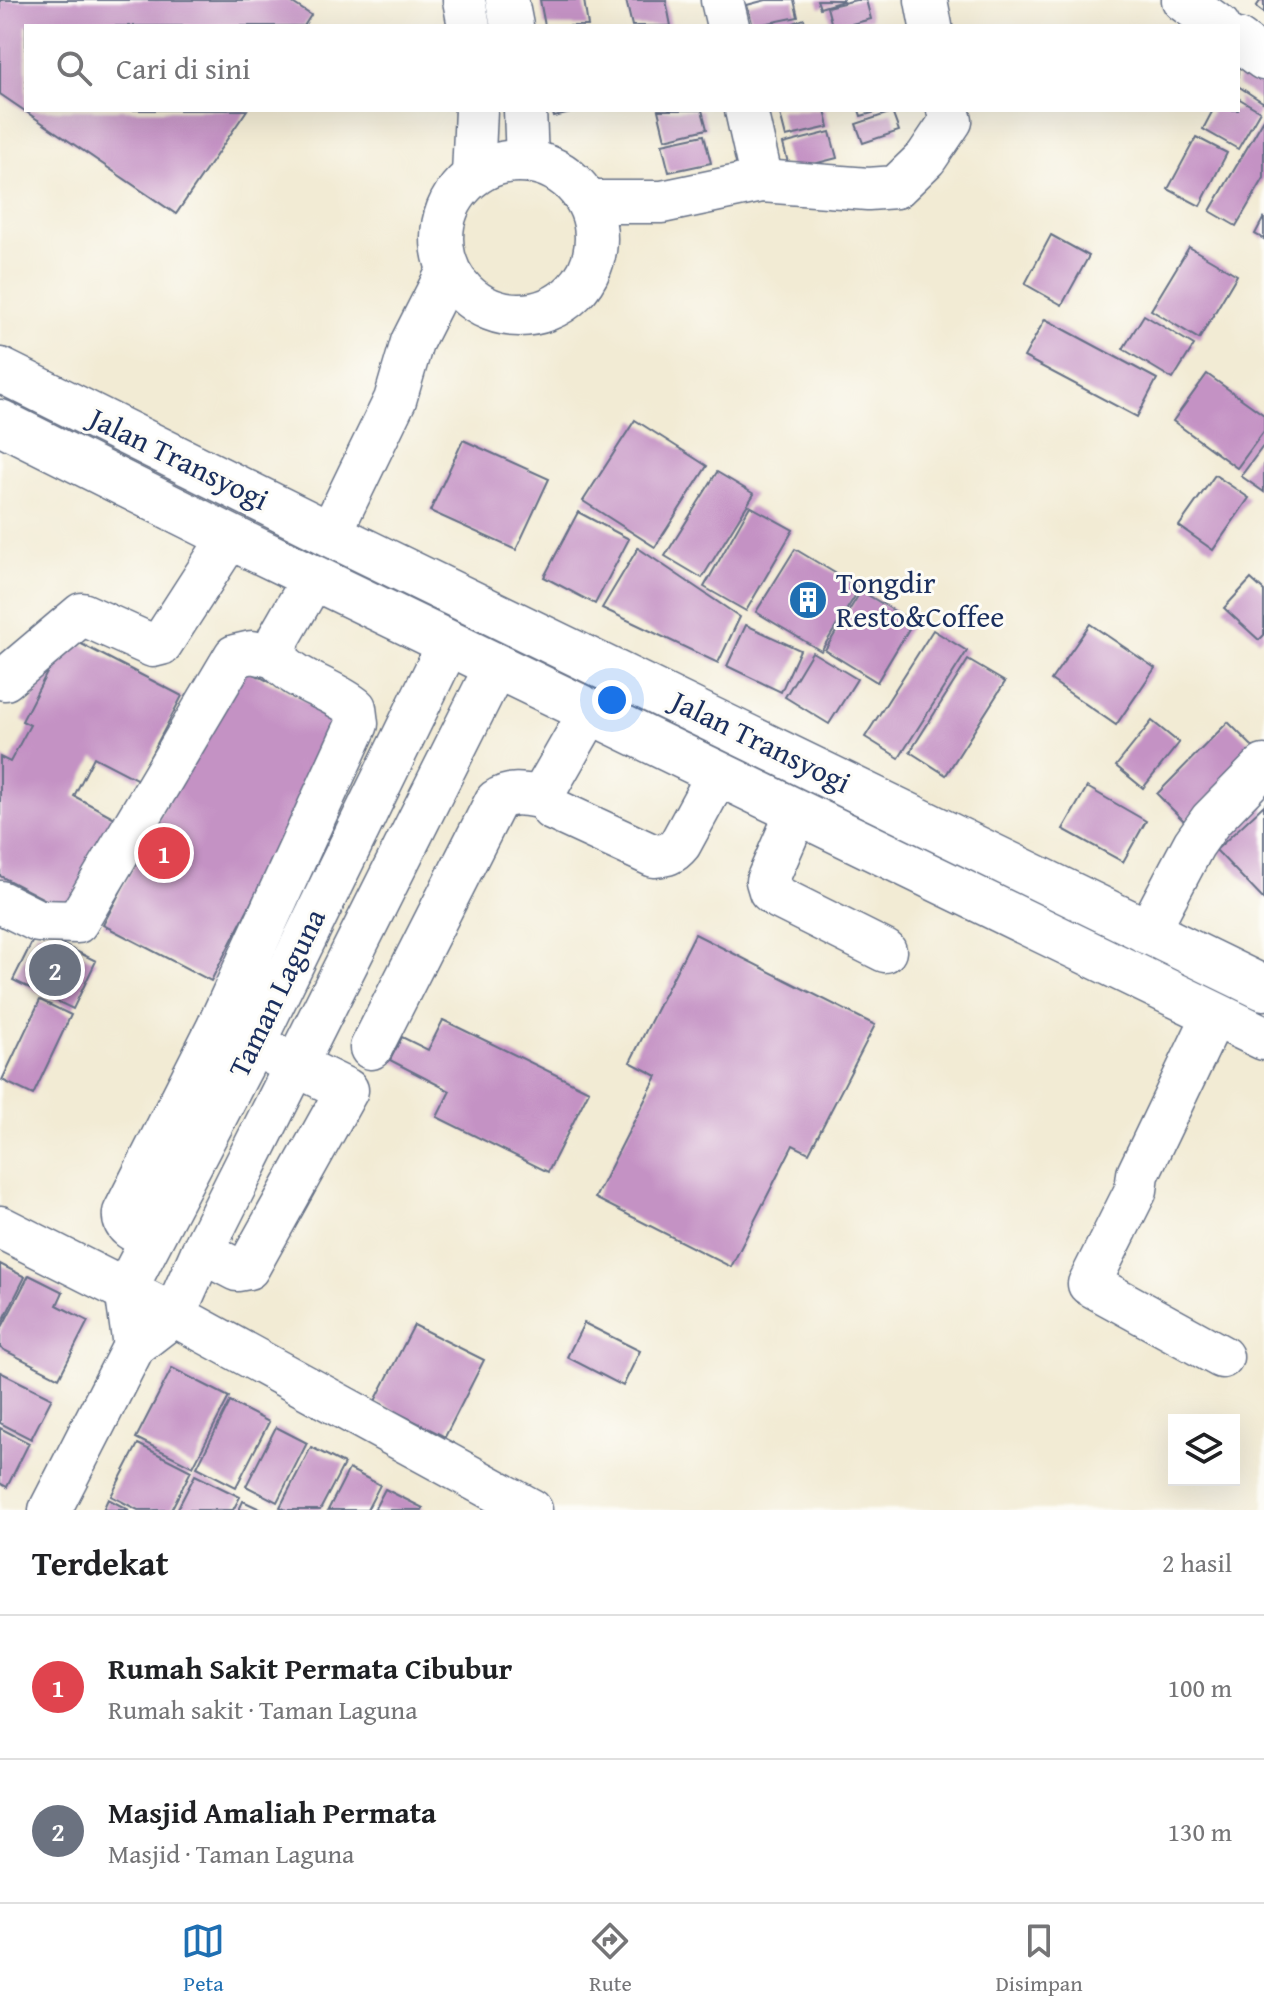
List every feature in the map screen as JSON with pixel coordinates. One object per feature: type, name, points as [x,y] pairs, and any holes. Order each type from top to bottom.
[{"type":"highway","name":"Jalan Transyogi","points":[[0,370],[1264,988]]},
{"type":"highway","name":"Jalan Transyogi","points":[[0,422],[230,537],[1264,1038]]},
{"type":"highway","points":[[671,751],[693,708]]},
{"type":"street","points":[[464,0],[469,24]]},
{"type":"street","points":[[507,0],[512,24]]},
{"type":"street","points":[[722,0],[728,24]]},
{"type":"street","points":[[926,0],[931,24]]},
{"type":"street","points":[[1183,0],[1216,24]]},
{"type":"street","points":[[1240,41],[1264,59]]},
{"type":"street","points":[[473,175],[476,112]]},
{"type":"street","points":[[525,112],[527,161]]},
{"type":"street","points":[[746,112],[762,181]]},
{"type":"street","points":[[588,202],[662,202],[762,181],[868,189],[896,187],[915,171],[939,141],[951,121],[949,112]]},
{"type":"street","points":[[527,161],[551,168],[572,182],[588,202],[596,227],[595,252],[587,277],[570,297],[548,311],[523,316],[497,313],[461,286],[442,256],[441,226],[452,197],[473,175],[498,163],[527,161]]},
{"type":"street","points":[[330,534],[395,400],[461,286]]},
{"type":"street","points":[[5,679],[82,614],[159,646],[230,537]]},
{"type":"street","points":[[276,657],[279,638],[314,577]]},
{"type":"street","name":"Taman Laguna","points":[[126,1289],[151,1239],[235,1037],[449,643]]},
{"type":"street","points":[[0,902],[38,921],[77,922],[235,656],[252,652],[276,657],[292,672],[355,708],[357,724],[235,1037],[347,1090],[248,1268],[237,1270],[202,1252]]},
{"type":"street","name":"Taman Laguna","points":[[50,1510],[134,1346],[174,1315],[202,1252],[496,666]]},
{"type":"street","points":[[590,712],[546,789],[545,798],[552,809],[654,856],[665,855],[673,853],[680,844],[718,774]]},
{"type":"street","points":[[1147,933],[1200,834],[1264,766]]},
{"type":"street","points":[[371,1048],[496,801],[516,793],[545,798]]},
{"type":"street","points":[[797,812],[767,881],[770,891],[885,951]]},
{"type":"street","points":[[1214,1015],[1138,1174],[1136,1190],[1089,1284],[1222,1357]]},
{"type":"street","points":[[0,1227],[126,1289],[531,1510]]},
{"type":"street","points":[[126,1289],[134,1346]]},
{"type":"building","points":[[0,0],[288,0],[311,15],[305,24],[24,24],[24,110],[0,94]]},
{"type":"building","points":[[540,0],[584,0],[588,24],[545,24]]},
{"type":"building","points":[[626,0],[666,0],[671,24],[632,24]]},
{"type":"building","points":[[766,0],[794,0],[798,17],[752,24],[747,5]]},
{"type":"building","points":[[817,0],[843,0],[843,1],[820,8]]},
{"type":"building","points":[[866,0],[871,19],[852,24],[831,24],[827,7]]},
{"type":"building","points":[[1264,0],[1264,13],[1256,7]]},
{"type":"building","points":[[1246,57],[1264,69],[1264,103],[1240,87],[1240,65]]},
{"type":"building","points":[[1240,99],[1260,111],[1238,149],[1203,129],[1212,112],[1240,112]]},
{"type":"building","points":[[26,112],[246,112],[176,214]]},
{"type":"building","points":[[553,112],[575,112],[554,117]]},
{"type":"building","points":[[658,112],[703,112],[707,129],[665,139]]},
{"type":"building","points":[[780,112],[825,112],[829,127],[786,137]]},
{"type":"building","points":[[892,112],[899,131],[863,143],[856,124]]},
{"type":"building","points":[[1264,119],[1264,178],[1236,226],[1210,211]]},
{"type":"building","points":[[830,132],[837,158],[790,170],[783,144]]},
{"type":"building","points":[[704,135],[711,163],[669,172],[662,144]]},
{"type":"building","points":[[1196,137],[1227,153],[1200,206],[1168,189]]},
{"type":"building","points":[[1264,217],[1264,239],[1255,234]]},
{"type":"building","points":[[1051,235],[1089,256],[1062,305],[1025,284]]},
{"type":"building","points":[[1189,247],[1237,275],[1199,339],[1151,310]]},
{"type":"building","points":[[1144,315],[1194,345],[1173,379],[1123,349]]},
{"type":"building","points":[[1045,319],[1157,379],[1137,417],[1024,357]]},
{"type":"building","points":[[1207,374],[1264,415],[1264,431],[1237,468],[1173,421]]},
{"type":"building","points":[[635,420],[707,466],[655,547],[583,501]]},
{"type":"building","points":[[463,440],[549,479],[516,550],[430,511]]},
{"type":"building","points":[[1264,445],[1264,492],[1241,476]]},
{"type":"building","points":[[717,472],[754,494],[702,578],[665,556]]},
{"type":"building","points":[[1215,475],[1249,498],[1213,550],[1179,526]]},
{"type":"building","points":[[750,506],[793,530],[746,611],[704,587]]},
{"type":"building","points":[[578,512],[629,539],[595,604],[544,577]]},
{"type":"building","points":[[638,548],[740,617],[718,663],[602,608]]},
{"type":"building","name":"Tongdir Resto&Coffee","points":[[795,549],[860,588],[821,651],[756,612]]},
{"type":"building","points":[[1251,579],[1264,591],[1264,635],[1259,640],[1224,608]]},
{"type":"building","points":[[861,591],[913,622],[877,682],[825,650]]},
{"type":"building","points":[[1090,624],[1155,668],[1116,725],[1051,680]]},
{"type":"building","points":[[746,625],[800,650],[781,692],[727,666]]},
{"type":"building","points":[[933,630],[967,651],[899,758],[865,737]]},
{"type":"building","points":[[66,636],[182,696],[138,780],[94,757],[74,796],[115,818],[67,911],[0,876],[0,757],[10,762],[30,725],[22,721]]},
{"type":"building","points":[[812,652],[857,679],[829,724],[785,697]]},
{"type":"building","points":[[968,660],[1005,682],[946,775],[910,752]]},
{"type":"building","points":[[237,665],[344,721],[211,981],[103,925]]},
{"type":"building","points":[[1152,721],[1179,743],[1143,788],[1116,766]]},
{"type":"building","points":[[1228,722],[1256,750],[1185,822],[1157,794]]},
{"type":"building","points":[[1087,787],[1146,821],[1123,862],[1063,829]]},
{"type":"building","points":[[1264,805],[1264,900],[1216,850]]},
{"type":"building","points":[[37,932],[96,961],[73,1009],[13,980]]},
{"type":"building","points":[[695,934],[875,1025],[809,1153],[793,1145],[731,1267],[595,1198],[657,1076],[630,1062]]},
{"type":"building","points":[[40,1000],[71,1015],[33,1095],[2,1080]]},
{"type":"building","points":[[443,1020],[589,1091],[548,1172],[437,1117],[450,1091],[390,1060],[402,1037],[428,1050]]},
{"type":"building","points":[[0,1264],[25,1277],[0,1327]]},
{"type":"building","points":[[29,1275],[63,1292],[57,1305],[88,1321],[59,1378],[0,1348],[0,1331]]},
{"type":"building","points":[[584,1323],[640,1351],[623,1386],[567,1357]]},
{"type":"building","points":[[414,1325],[484,1360],[445,1437],[375,1401]]},
{"type":"building","points":[[172,1368],[229,1397],[193,1467],[136,1438]]},
{"type":"building","points":[[0,1372],[52,1398],[31,1439],[0,1423]]},
{"type":"building","points":[[230,1402],[269,1422],[236,1487],[197,1467]]},
{"type":"building","points":[[276,1427],[307,1443],[277,1502],[246,1486]]},
{"type":"building","points":[[0,1428],[29,1443],[7,1487],[0,1483]]},
{"type":"building","points":[[138,1444],[191,1471],[171,1510],[138,1510],[111,1496]]},
{"type":"building","points":[[311,1447],[344,1464],[320,1510],[286,1510],[280,1507]]},
{"type":"building","points":[[349,1469],[380,1485],[367,1510],[328,1510]]},
{"type":"building","points":[[195,1475],[240,1497],[233,1510],[177,1510]]},
{"type":"building","points":[[385,1489],[423,1508],[422,1510],[374,1510]]},
{"type":"building","points":[[108,1499],[129,1510],[103,1510]]},
{"type":"building","points":[[243,1501],[262,1510],[239,1510]]},
{"type":"place","name":"Tongdir Resto&Coffee","points":[[808,600]]},
{"type":"place","name":"Rumah Sakit Permata Cibubur","points":[[164,853]]},
{"type":"place","name":"Masjid Amaliah Permata","points":[[55,970]]}]
